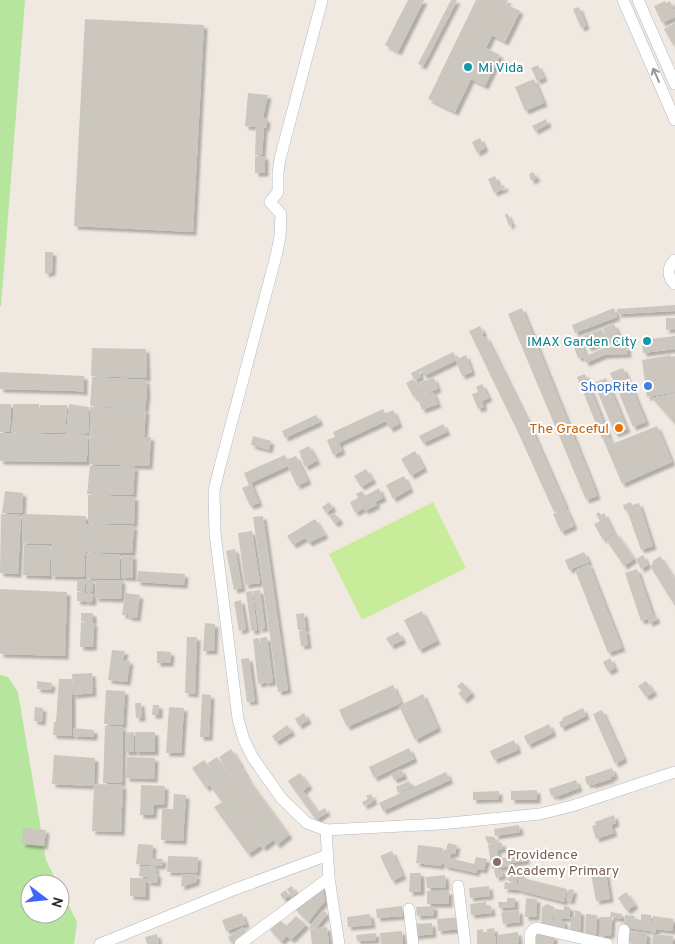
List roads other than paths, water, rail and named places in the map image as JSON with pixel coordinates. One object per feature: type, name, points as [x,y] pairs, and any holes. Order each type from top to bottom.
[{"type":"street","points":[[322,0],[280,159],[278,192],[270,202],[281,214],[280,237],[214,491],[215,533],[238,720],[244,740],[253,758],[282,799],[307,823],[326,830],[440,824],[540,814],[572,806],[675,772]]},
{"type":"street","points":[[623,0],[675,120]]},
{"type":"street","points":[[638,0],[675,84]]},
{"type":"street","points":[[675,260],[672,262],[669,273],[670,279],[675,284]]},
{"type":"street","points":[[326,830],[329,878],[339,944]]},
{"type":"street","points":[[100,944],[233,890],[328,855]]},
{"type":"street","points":[[240,944],[329,878]]},
{"type":"street","points":[[458,886],[465,944]]},
{"type":"street","points":[[410,910],[413,944]]},
{"type":"street","points":[[530,944],[530,934],[537,928],[607,944]]},
{"type":"street","points":[[623,944],[624,930]]},
{"type":"place","name":"Mi Vida","points":[[468,67]]},
{"type":"place","name":"IMAX Garden City","points":[[647,341]]},
{"type":"place","name":"ShopRite","points":[[648,386]]},
{"type":"place","name":"The Graceful","points":[[619,428]]},
{"type":"place","name":"Providence Academy Primary","points":[[497,862]]}]
